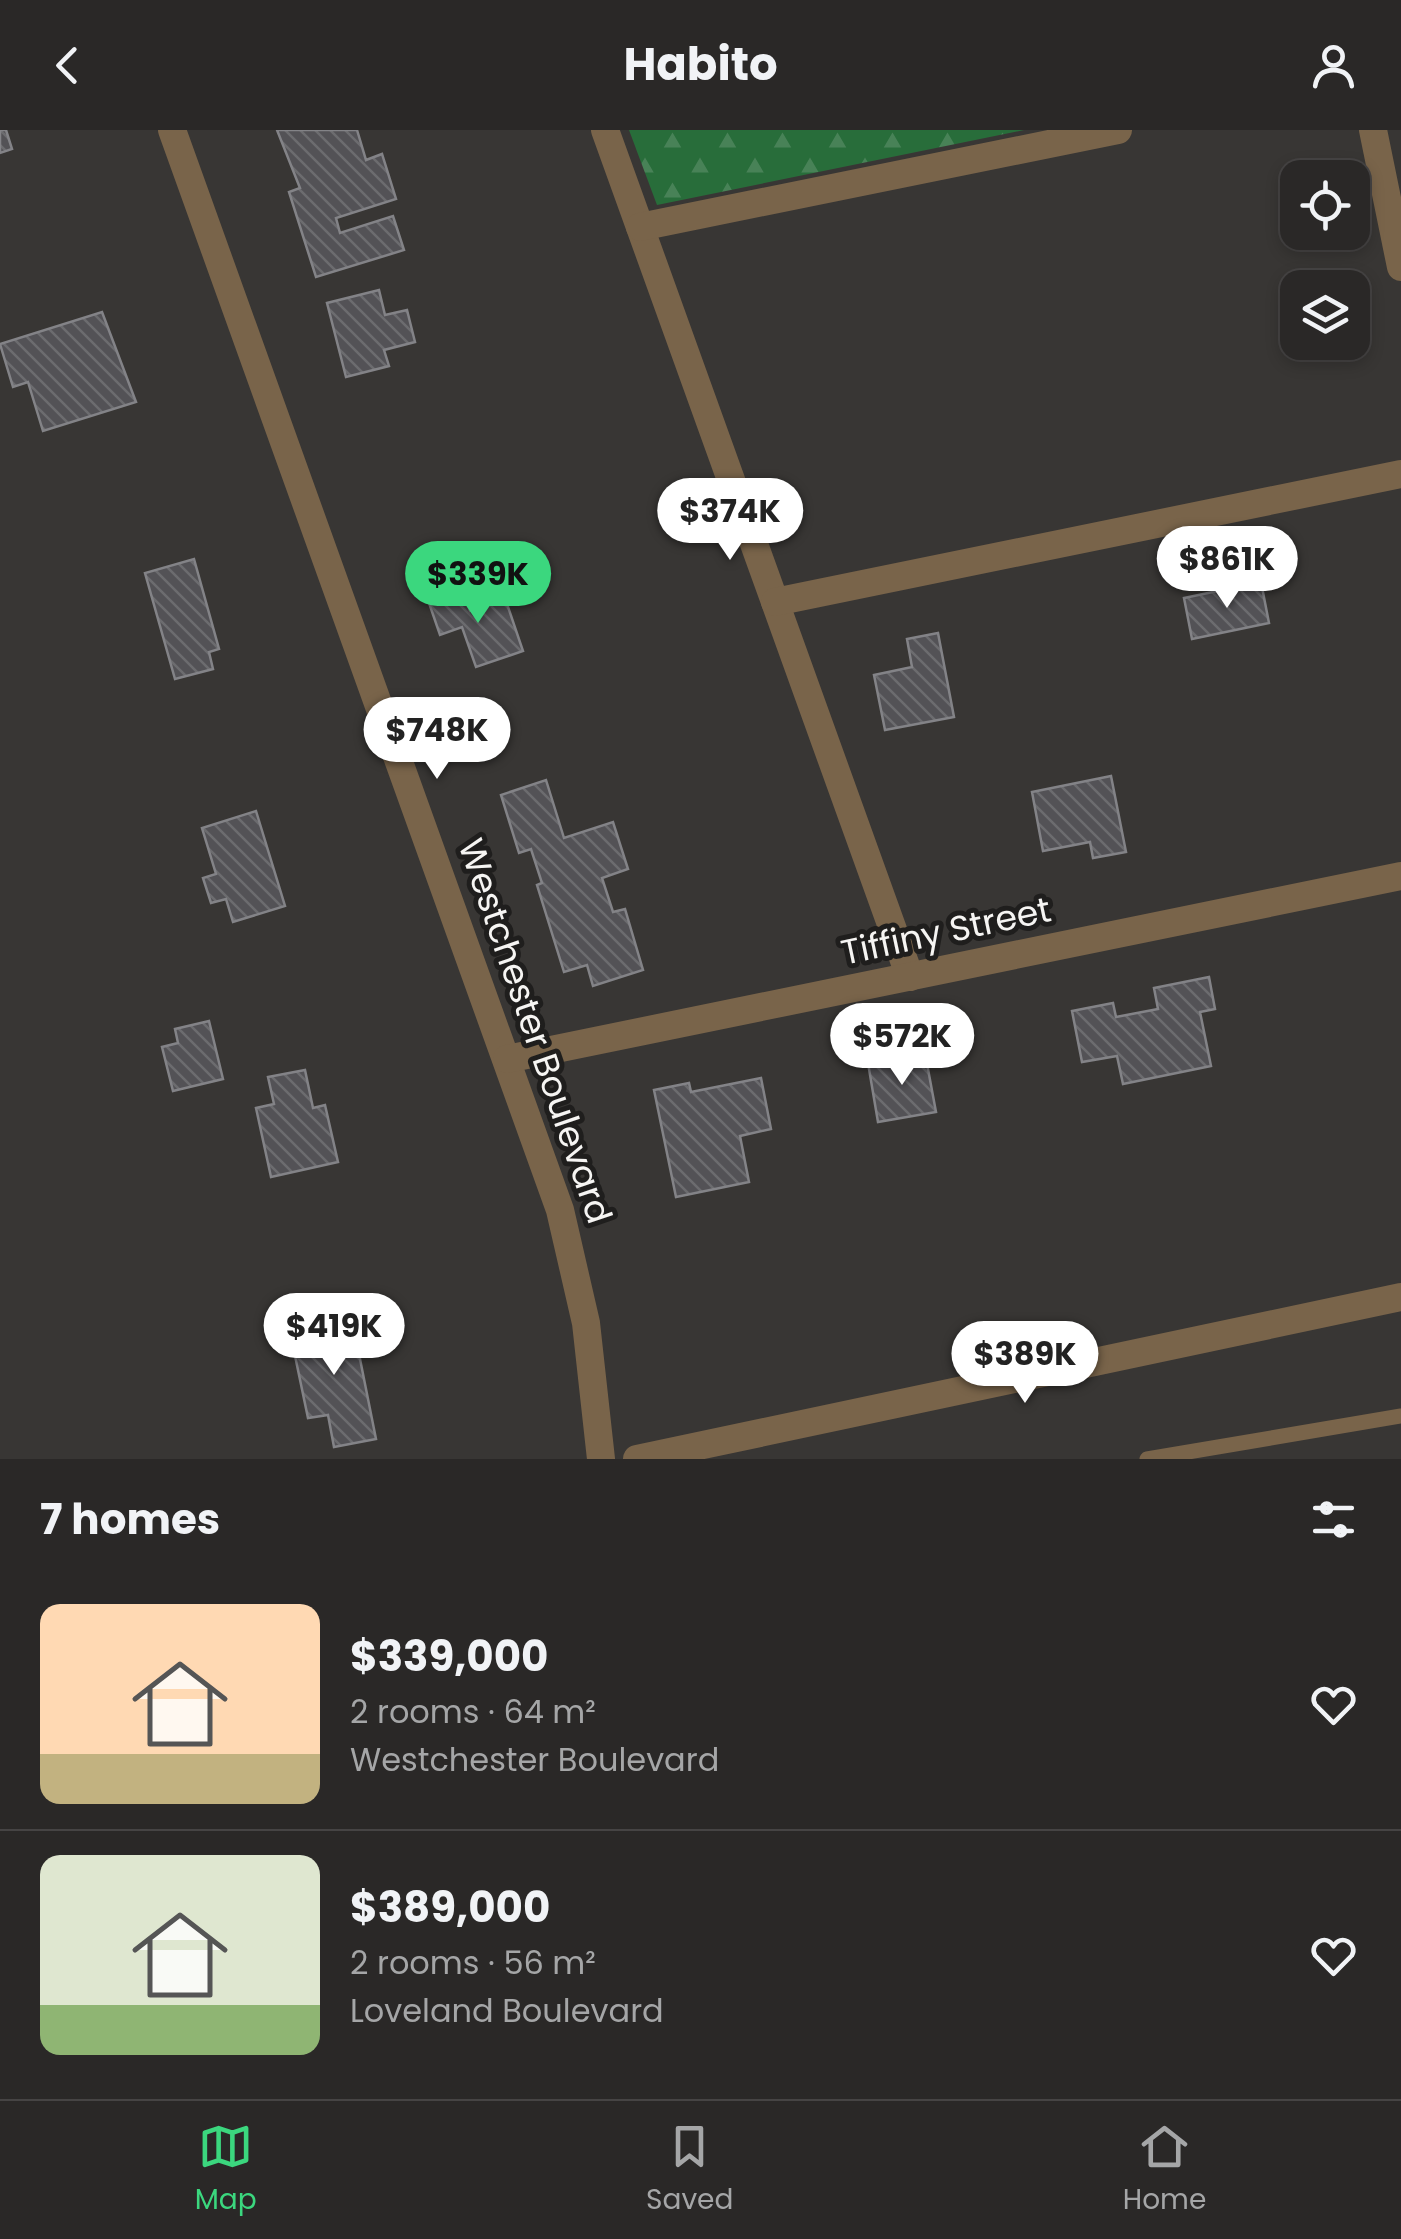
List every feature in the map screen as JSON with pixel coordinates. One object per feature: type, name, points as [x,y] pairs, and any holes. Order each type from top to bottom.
[{"type":"street","name":"Westchester Boulevard","points":[[172,130],[572,1247],[586,1323],[602,1459]]},
{"type":"street","points":[[605,130],[910,976]]},
{"type":"street","points":[[640,227],[1118,130]]},
{"type":"street","points":[[1373,130],[1401,267]]},
{"type":"street","points":[[774,602],[1401,474]]},
{"type":"street","name":"Tiffiny Street","points":[[507,1059],[1401,876]]},
{"type":"street","points":[[637,1459],[1401,1297]]},
{"type":"lane","points":[[1147,1459],[1401,1416]]},
{"type":"green space","points":[[629,130],[1024,130],[657,205]]},
{"type":"building","points":[[0,130],[6,130],[12,149],[0,153]]},
{"type":"building","points":[[277,130],[357,130],[366,160],[382,154],[396,199],[336,218],[340,233],[393,216],[404,250],[316,277],[289,192],[300,188]]},
{"type":"building","points":[[379,290],[385,315],[407,310],[415,342],[384,350],[389,366],[346,377],[327,303]]},
{"type":"building","points":[[102,312],[136,402],[43,431],[28,382],[13,387],[0,344]]},
{"type":"building","points":[[194,559],[219,649],[209,652],[213,669],[175,679],[145,573]]},
{"type":"building","points":[[1261,582],[1269,623],[1192,639],[1184,598]]},
{"type":"building","points":[[462,588],[470,611],[505,598],[523,651],[476,667],[462,627],[440,635],[428,600]]},
{"type":"building","points":[[938,633],[954,717],[885,730],[874,675],[912,667],[907,639]]},
{"type":"building","points":[[1111,776],[1126,852],[1093,858],[1090,842],[1043,851],[1032,792]]},
{"type":"building","points":[[546,780],[564,838],[613,822],[628,869],[602,878],[613,912],[625,909],[643,970],[593,986],[587,965],[564,972],[537,885],[542,883],[531,849],[519,853],[501,795]]},
{"type":"building","points":[[256,811],[285,906],[233,922],[226,899],[211,903],[203,878],[216,874],[202,828]]},
{"type":"building","points":[[1209,977],[1215,1009],[1200,1012],[1211,1066],[1123,1084],[1117,1056],[1082,1062],[1072,1011],[1113,1003],[1116,1017],[1158,1009],[1154,988]]},
{"type":"building","points":[[209,1021],[223,1079],[173,1091],[162,1047],[178,1043],[175,1029]]},
{"type":"building","points":[[925,1053],[936,1112],[878,1122],[868,1063]]},
{"type":"building","points":[[305,1070],[313,1108],[325,1105],[338,1162],[271,1177],[256,1108],[274,1104],[268,1077]]},
{"type":"building","points":[[761,1078],[771,1129],[740,1136],[749,1182],[676,1197],[654,1090],[689,1083],[691,1092]]},
{"type":"building","points":[[351,1314],[376,1439],[334,1447],[328,1415],[308,1418],[289,1327]]}]
